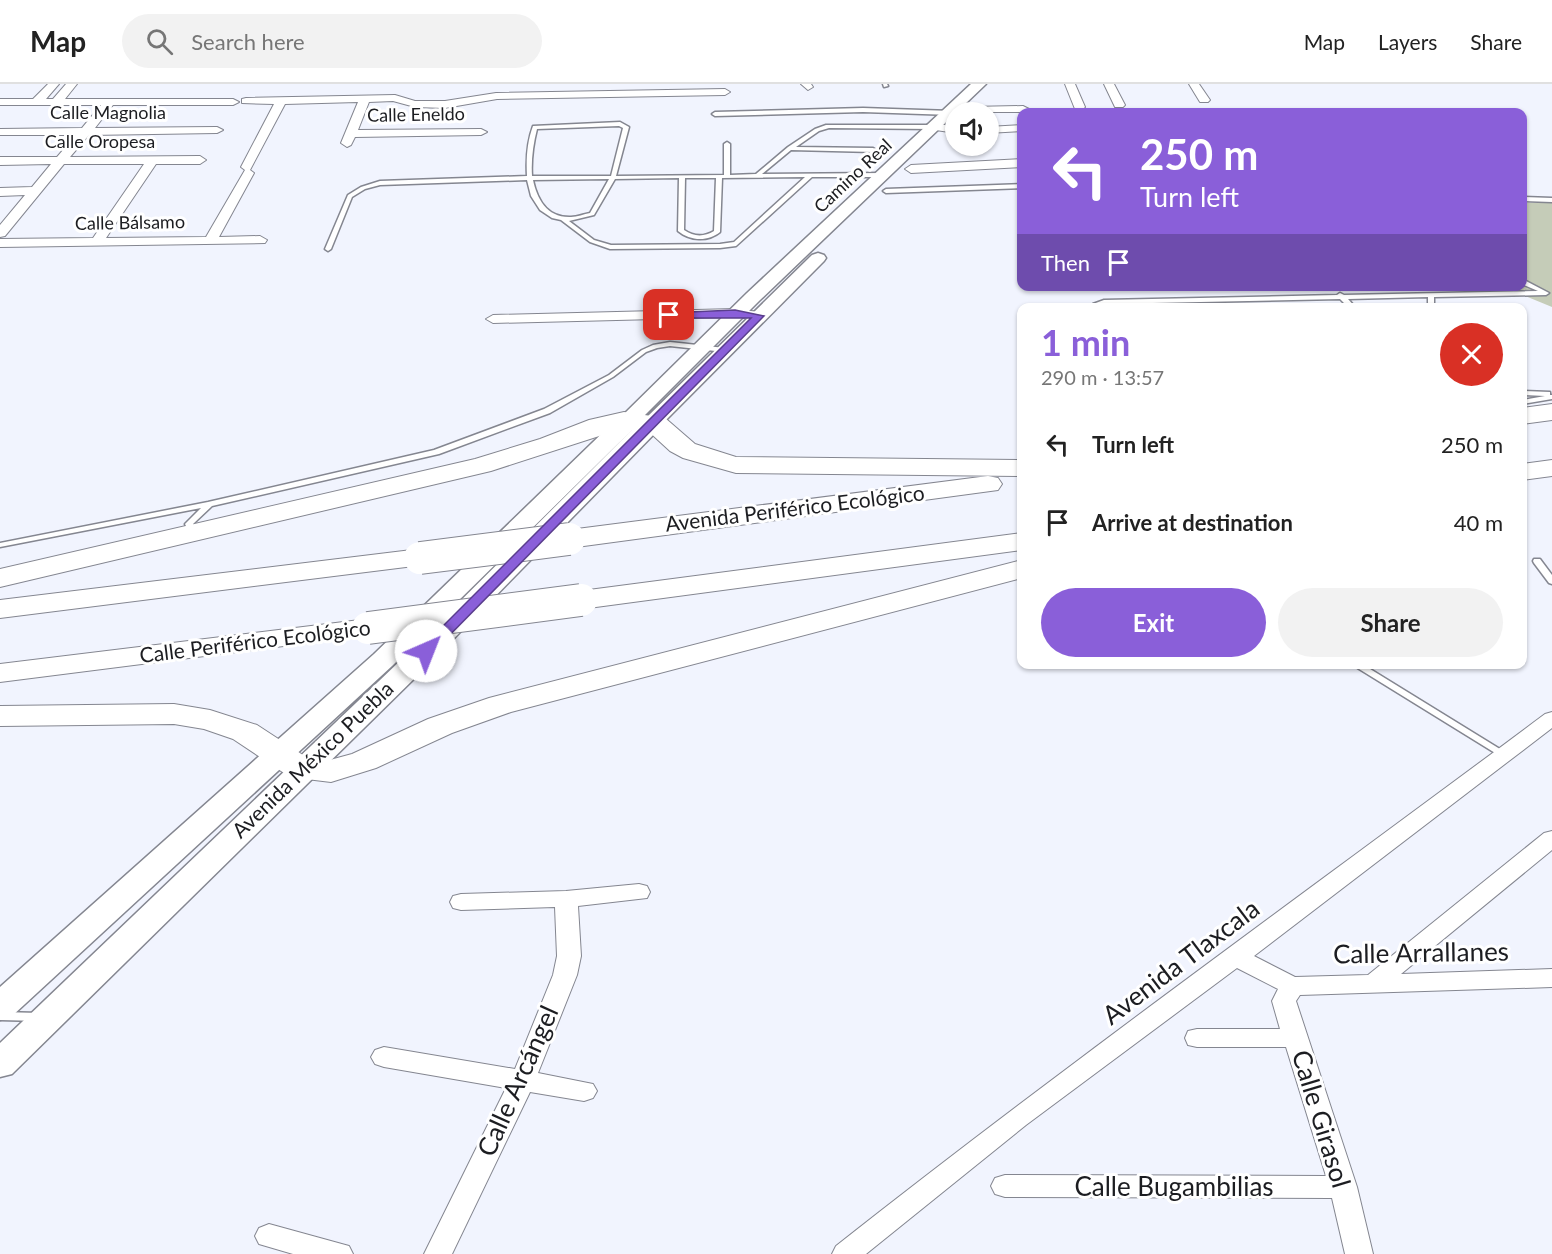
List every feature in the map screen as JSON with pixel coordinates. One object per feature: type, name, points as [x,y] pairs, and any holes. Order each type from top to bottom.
[{"type":"highway","points":[[1527,415],[1552,412]]},
{"type":"highway","points":[[0,578],[482,465],[548,445],[605,423],[641,421],[666,431],[678,444],[695,453],[736,465],[1017,468]]},
{"type":"highway","points":[[1527,471],[1552,468]]},
{"type":"highway","name":"Avenida Periférico Ecológico","points":[[0,609],[420,558],[1017,480]]},
{"type":"highway","name":"Calle Periférico Ecológico","points":[[0,673],[368,628],[1017,542]]},
{"type":"highway","points":[[0,716],[174,714],[210,720],[245,732],[289,762],[331,771],[364,761],[440,726],[501,705],[780,630],[1017,570]]},
{"type":"main road","name":"Avenida México Puebla","points":[[0,1007],[289,762],[411,666],[641,421]]},
{"type":"main road","name":"Avenida México Puebla","points":[[0,1064],[48,1017],[289,762]]},
{"type":"street","points":[[36,102],[54,84]]},
{"type":"street","points":[[56,102],[72,84]]},
{"type":"street","points":[[395,98],[400,84]]},
{"type":"street","points":[[496,96],[501,84]]},
{"type":"street","points":[[1070,84],[1079,107]]},
{"type":"street","points":[[1109,84],[1119,105]]},
{"type":"street","points":[[1194,84],[1204,100]]},
{"type":"street","name":"Camino Real","points":[[973,102],[980,86]]},
{"type":"street","name":"Camino Real","points":[[968,102],[980,86]]},
{"type":"street","points":[[246,101],[395,98],[419,104],[477,102],[496,96],[725,88],[727,105]]},
{"type":"street","name":"Calle Eneldo","points":[[364,98],[348,140],[482,132]]},
{"type":"street","points":[[210,241],[281,100]]},
{"type":"street","points":[[0,102],[233,102]]},
{"type":"street","points":[[1,229],[110,102]]},
{"type":"street","points":[[999,110],[1017,109]]},
{"type":"street","name":"Camino Real","points":[[753,297],[933,128],[945,124]]},
{"type":"street","points":[[999,129],[1017,128]]},
{"type":"street","name":"Calle Magnolia","points":[[0,132],[217,130]]},
{"type":"street","name":"Camino Real","points":[[775,300],[911,169],[945,131]]},
{"type":"street","points":[[97,242],[153,160]]},
{"type":"street","name":"Calle Oropesa","points":[[0,161],[200,160]]},
{"type":"street","points":[[911,169],[1017,163]]},
{"type":"street","points":[[0,192],[35,191]]},
{"type":"street","name":"Calle Bálsamo","points":[[0,243],[260,240]]},
{"type":"street","name":"Avenida México Puebla","points":[[641,421],[704,345],[753,297]]},
{"type":"street","name":"Avenida México Puebla","points":[[641,421],[725,350],[775,300]]},
{"type":"street","points":[[493,319],[735,313],[759,316]]},
{"type":"street","name":"Avenida Tlaxcala","points":[[846,1254],[1017,1118],[1236,957],[1552,718]]},
{"type":"street","points":[[1375,982],[1552,838]]},
{"type":"street","points":[[461,902],[566,899],[639,892]]},
{"type":"street","name":"Calle Arcángel","points":[[438,1254],[523,1080],[565,975],[569,956],[566,899]]},
{"type":"street","points":[[1236,957],[1292,986]]},
{"type":"street","name":"Calle Arrallanes","points":[[1292,986],[1552,978]]},
{"type":"street","name":"Calle Girasol","points":[[1292,986],[1284,1001],[1344,1187],[1359,1254]]},
{"type":"street","points":[[1197,1038],[1296,1038]]},
{"type":"street","points":[[384,1057],[584,1091]]},
{"type":"street","name":"Calle Bugambilias","points":[[1005,1186],[1344,1187]]},
{"type":"street","points":[[269,1236],[339,1254]]},
{"type":"lane","points":[[715,114],[863,110],[945,121]]},
{"type":"lane","points":[[620,124],[626,128],[613,177],[592,214],[564,220],[550,217],[540,210],[529,178],[536,127],[620,124]]},
{"type":"lane","points":[[756,177],[790,148],[817,130],[828,126],[933,128]]},
{"type":"lane","points":[[682,177],[681,231],[697,238],[711,236],[717,232],[727,144]]},
{"type":"lane","points":[[790,148],[873,150]]},
{"type":"lane","points":[[328,249],[350,196],[363,188],[380,183],[529,178],[884,175]]},
{"type":"lane","points":[[564,220],[592,241],[610,246],[736,244],[810,176]]},
{"type":"lane","points":[[886,191],[1017,186]]},
{"type":"lane","points":[[1527,199],[1552,200]]},
{"type":"lane","points":[[1527,283],[1549,294]]},
{"type":"lane","points":[[1101,303],[1340,295],[1549,294]]},
{"type":"lane","points":[[1340,295],[1348,303]]},
{"type":"lane","points":[[1431,295],[1431,303]]},
{"type":"lane","points":[[0,545],[209,504],[436,452],[547,411],[611,376],[655,346],[704,345],[725,350]]},
{"type":"lane","points":[[1527,393],[1552,395]]},
{"type":"lane","points":[[1527,401],[1552,395]]},
{"type":"lane","points":[[194,534],[189,524],[209,504]]},
{"type":"lane","points":[[1537,561],[1552,581]]},
{"type":"lane","points":[[1363,669],[1503,754]]},
{"type":"lane","points":[[0,1016],[48,1017]]},
{"type":"green space","points":[[1552,202],[1552,307],[1513,291],[1527,291],[1527,203]]},
{"type":"route","points":[[426,651],[759,316],[735,313],[669,315]]}]
